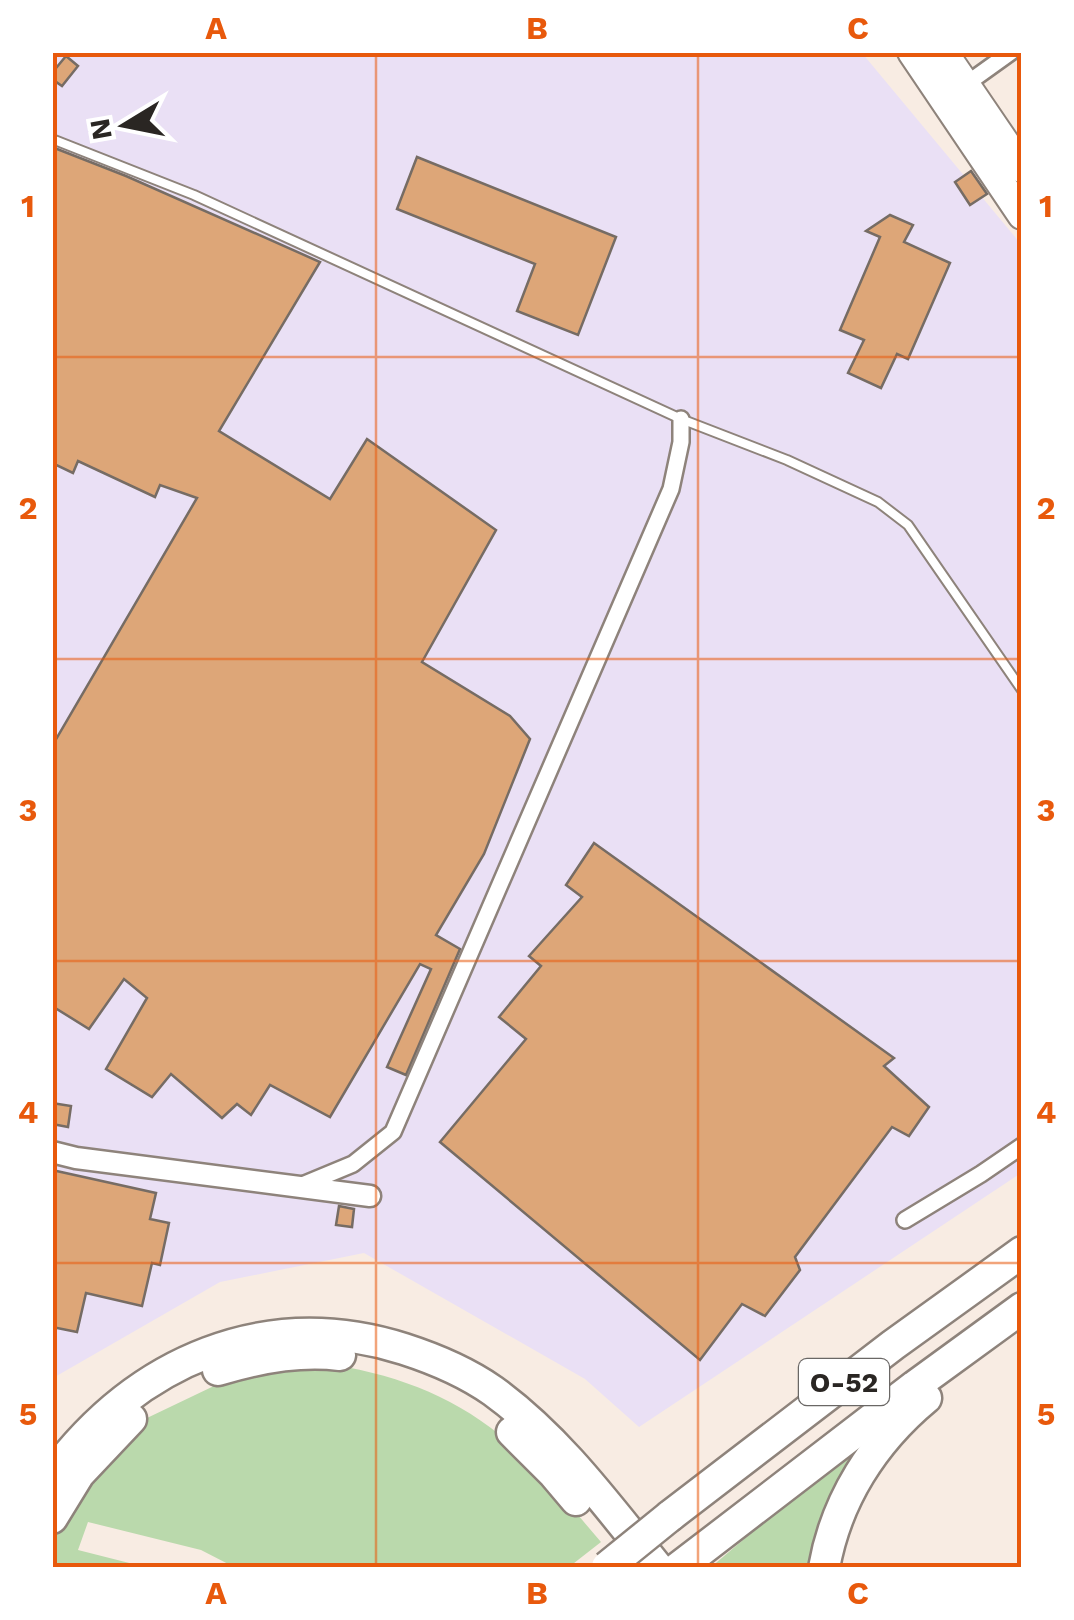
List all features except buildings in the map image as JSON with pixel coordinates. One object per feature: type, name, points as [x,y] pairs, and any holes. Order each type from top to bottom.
[{"type":"highway","points":[[912,52],[1022,215]]},
{"type":"highway","points":[[943,52],[1022,168]]},
{"type":"highway","name":"O-52","points":[[606,1567],[892,1345],[1022,1252]]},
{"type":"highway","name":"O-52","points":[[687,1560],[1022,1308]]},
{"type":"highway","points":[[824,1568],[829,1541],[850,1489],[881,1443],[922,1402],[1022,1326]]},
{"type":"highway","points":[[52,1475],[75,1444],[110,1410],[160,1376],[207,1353],[266,1336],[329,1333],[356,1337],[431,1358],[490,1389],[528,1418],[564,1454],[658,1568]]},
{"type":"highway","points":[[52,1518],[79,1474],[127,1422],[152,1404],[242,1362],[330,1354],[372,1360],[419,1374],[477,1404],[516,1435],[554,1474],[632,1568]]},
{"type":"street","points":[[965,84],[1010,52]]},
{"type":"street","points":[[300,1186],[353,1164],[393,1132],[671,489],[681,419]]},
{"type":"street","points":[[905,1220],[1022,1146]]},
{"type":"street","points":[[52,1152],[370,1196]]},
{"type":"lane","points":[[52,139],[194,195],[681,419],[878,502],[908,525],[1022,690]]},
{"type":"shaded area","points":[[53,53],[862,53],[1021,244],[1021,1173],[639,1427],[585,1379],[364,1253],[220,1282],[53,1378]]},
{"type":"green space","points":[[334,1365],[415,1386],[486,1424],[540,1471],[601,1542],[569,1567],[236,1568],[201,1550],[88,1522],[78,1550],[145,1567],[53,1568],[53,1542],[67,1508],[103,1458],[147,1418],[239,1374]]},
{"type":"green space","points":[[868,1444],[817,1567],[710,1568],[757,1528]]}]
